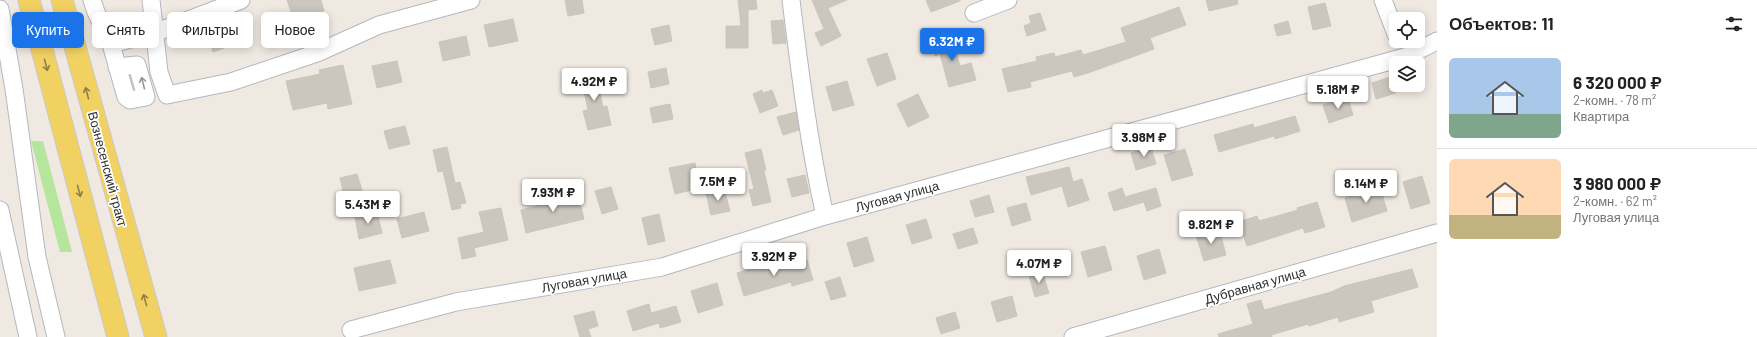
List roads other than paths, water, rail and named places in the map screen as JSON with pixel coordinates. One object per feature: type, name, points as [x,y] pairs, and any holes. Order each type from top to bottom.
[{"type":"main road","points":[[29,0],[118,337]]},
{"type":"main road","name":"Вознесенский тракт","points":[[62,0],[156,337]]},
{"type":"street","points":[[92,0],[96,12]]},
{"type":"street","points":[[151,0],[152,12]]},
{"type":"street","points":[[159,31],[241,0]]},
{"type":"street","points":[[156,48],[159,72],[167,95],[231,82],[317,53],[379,25],[471,0]]},
{"type":"street","points":[[791,0],[803,95],[825,216]]},
{"type":"street","points":[[974,13],[1008,0]]},
{"type":"street","points":[[1383,0],[1389,16]]},
{"type":"street","points":[[0,9],[14,89],[37,257],[56,337]]},
{"type":"street","name":"Луговая улица","points":[[1407,56],[1437,41]]},
{"type":"street","points":[[111,48],[117,67]]},
{"type":"street","name":"Луговая улица","points":[[351,330],[456,302],[662,266],[825,216],[1389,61]]},
{"type":"street","points":[[0,210],[28,337]]},
{"type":"street","name":"Дубравная улица","points":[[1073,337],[1437,233]]}]
